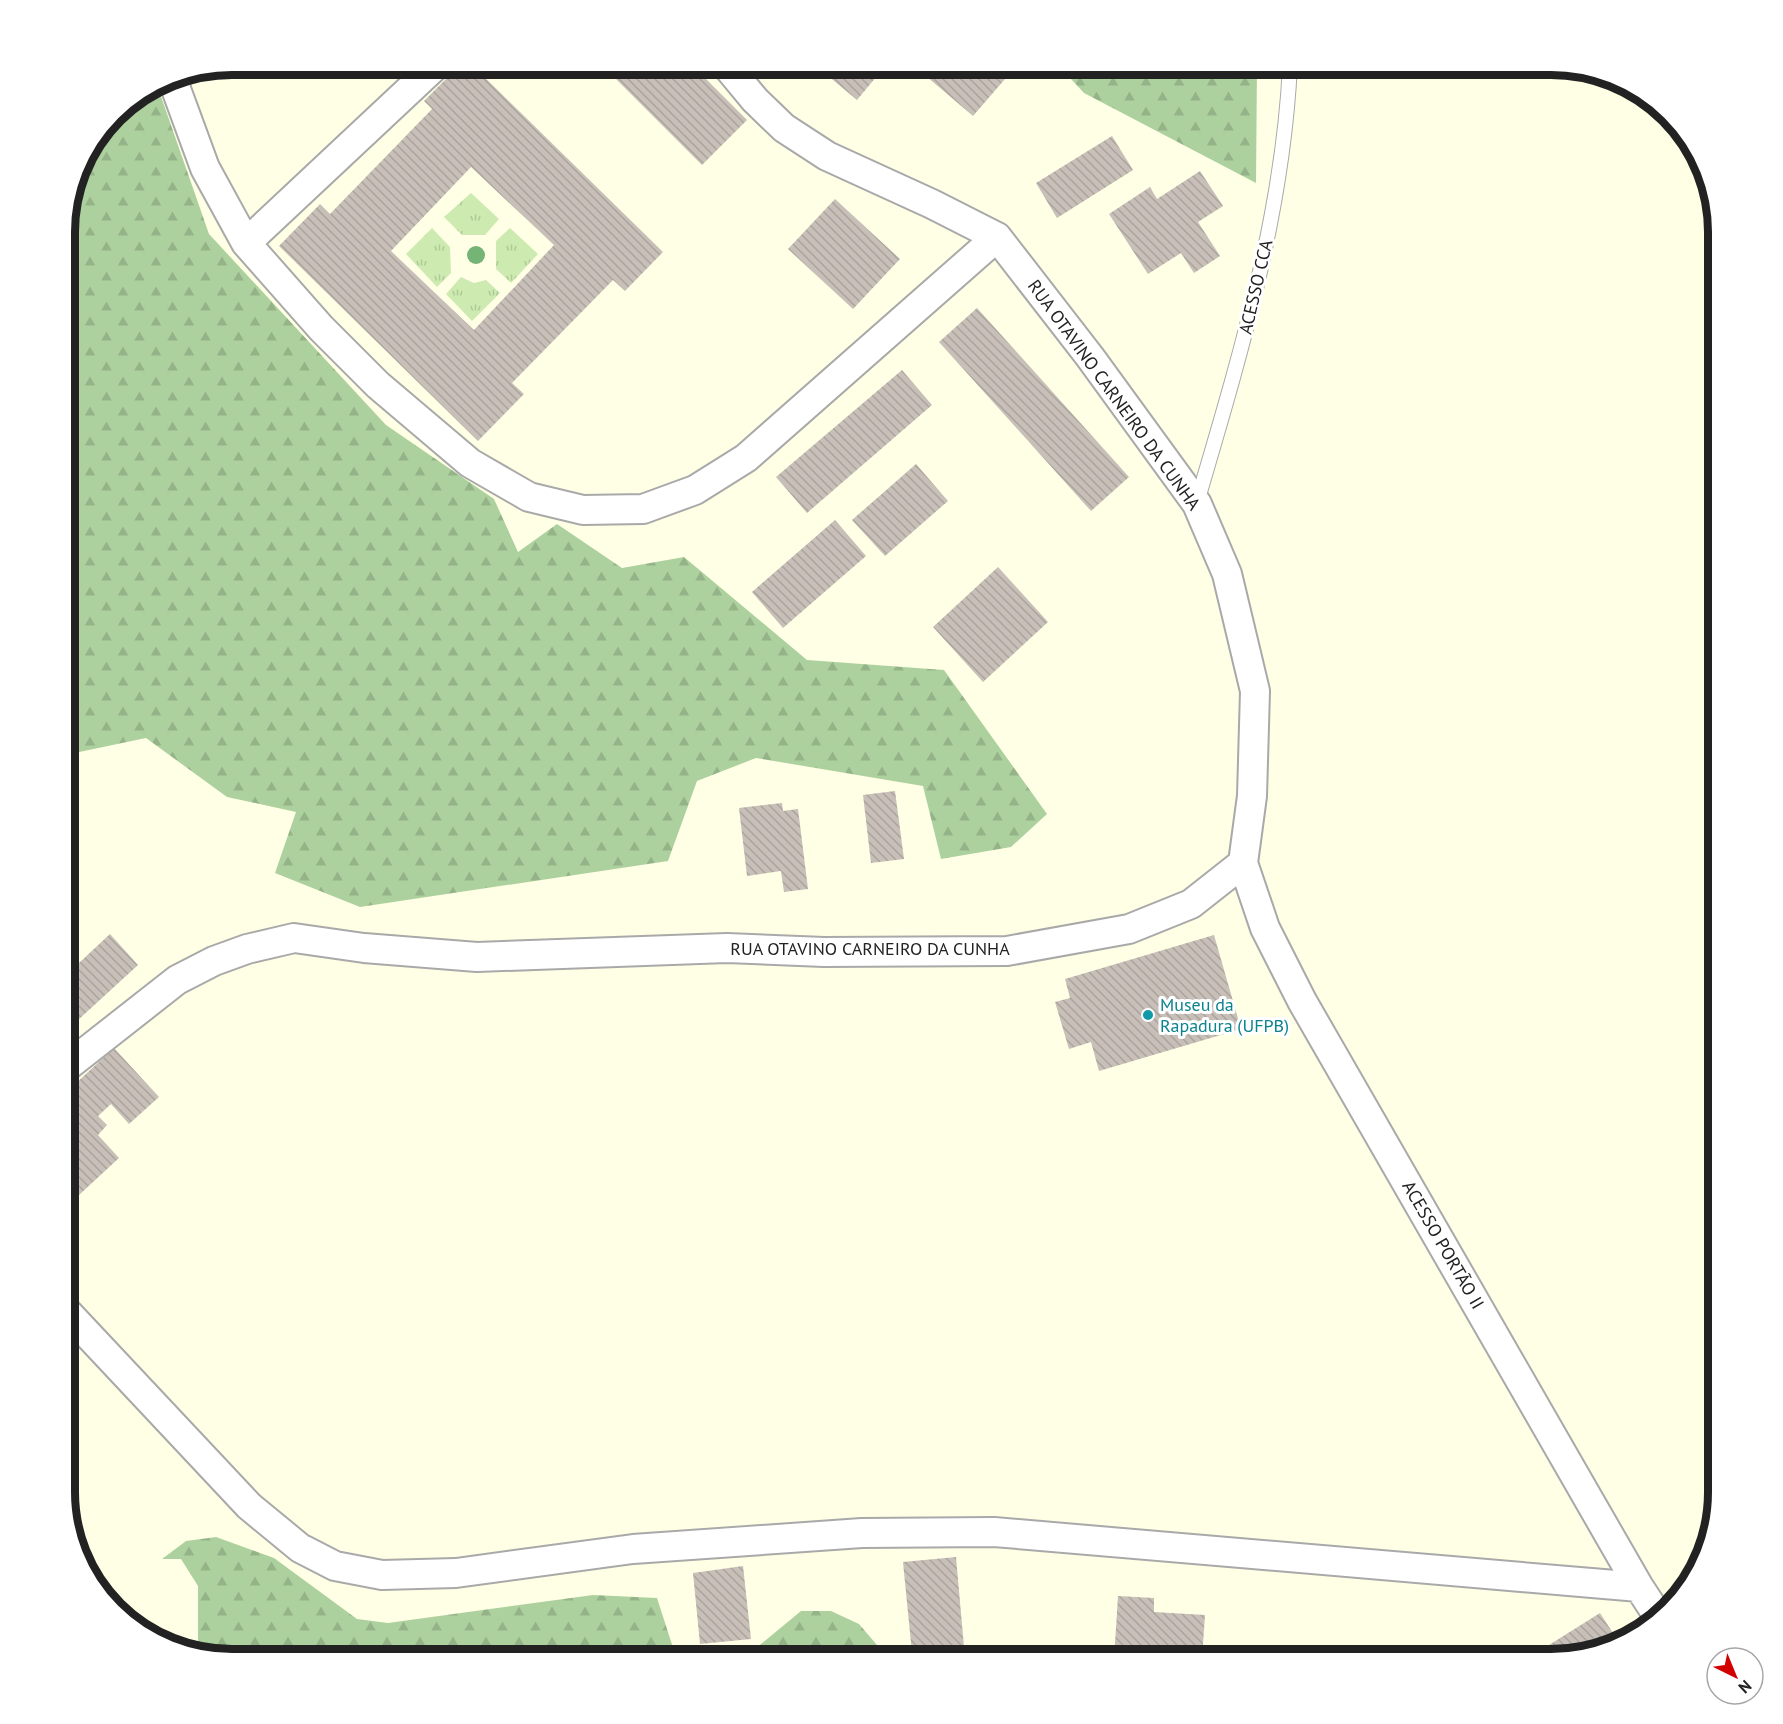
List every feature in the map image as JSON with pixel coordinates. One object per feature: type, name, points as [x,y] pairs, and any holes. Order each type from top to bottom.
[{"type":"street","points":[[246,243],[424,75]]},
{"type":"street","points":[[176,86],[205,168],[246,243],[321,328],[378,385],[470,463],[529,497],[583,510],[643,508],[695,490],[746,458],[997,237],[932,204],[827,156],[784,128],[755,100],[734,75]]},
{"type":"street","name":"RUA OTAVINO CARNEIRO DA CUNHA","points":[[75,1060],[177,980],[214,961],[246,949],[294,939],[364,948],[477,957],[727,948],[824,952],[1007,951],[1129,929],[1191,904],[1243,863],[1252,796],[1255,691],[1227,574],[1197,504],[1090,357],[997,237]]},
{"type":"street","name":"ACESSO PORTÃO II","points":[[1243,863],[1265,928],[1302,1001],[1654,1610]]},
{"type":"street","points":[[75,1322],[249,1506],[300,1548],[335,1566],[382,1575],[456,1573],[633,1550],[862,1533],[994,1532],[1640,1587]]},
{"type":"lane","name":"ACESSO CCA","points":[[1197,504],[1240,356],[1263,258],[1281,163],[1289,75]]},
{"type":"shaded area","points":[[1561,75],[1591,80],[1620,91],[1662,121],[1687,154],[1700,182],[1707,212],[1708,232],[1708,1492],[1707,1512],[1700,1542],[1687,1570],[1662,1603],[1629,1628],[1601,1641],[1571,1648],[1551,1649],[232,1649],[212,1648],[182,1641],[154,1628],[121,1603],[96,1570],[87,1552],[76,1512],[75,1492],[75,222],[80,192],[87,172],[102,145],[121,121],[154,96],[172,87],[212,76]]},
{"type":"green space","points":[[1067,75],[1257,75],[1256,183],[1084,93]]},
{"type":"green space","points":[[160,93],[209,234],[386,425],[494,499],[518,552],[557,524],[622,568],[684,557],[807,660],[944,670],[1047,814],[1011,847],[941,859],[923,786],[756,758],[697,781],[668,861],[360,907],[275,873],[296,812],[227,797],[146,738],[75,753],[75,222],[80,192],[96,154],[121,121]]},
{"type":"green space","points":[[471,193],[499,219],[485,235],[462,235],[444,217]]},
{"type":"green space","points":[[432,228],[450,247],[451,273],[437,287],[406,254]]},
{"type":"green space","points":[[510,228],[538,254],[511,283],[496,269],[496,241]]},
{"type":"green space","points":[[461,277],[474,283],[486,280],[500,293],[472,321],[446,294]]},
{"type":"green space","points":[[216,1537],[274,1558],[357,1619],[388,1623],[593,1595],[657,1598],[673,1649],[232,1649],[198,1645],[198,1586],[181,1559],[162,1559],[186,1541]]},
{"type":"green space","points":[[801,1611],[831,1611],[859,1624],[880,1649],[755,1649]]},
{"type":"building","points":[[450,75],[482,75],[663,252],[625,291],[613,280],[512,383],[524,394],[478,441],[279,246],[320,204],[330,214],[432,109],[424,101]],"holes":[[[471,167],[554,245],[474,330],[391,251]]]},
{"type":"building","points":[[612,75],[702,75],[747,120],[702,165]]},
{"type":"building","points":[[827,75],[878,75],[857,100]]},
{"type":"building","points":[[925,75],[1000,75],[1005,79],[973,116]]},
{"type":"building","points":[[1112,136],[1133,170],[1057,218],[1036,183]]},
{"type":"building","points":[[1200,171],[1223,206],[1198,222],[1220,256],[1194,273],[1181,253],[1148,274],[1109,214],[1150,187],[1157,199]]},
{"type":"building","points":[[835,199],[900,259],[853,309],[788,249]]},
{"type":"building","points":[[977,308],[1129,477],[1091,511],[939,342]]},
{"type":"building","points":[[902,370],[932,405],[807,513],[776,477]]},
{"type":"building","points":[[916,464],[948,501],[885,556],[852,520]]},
{"type":"building","points":[[835,520],[866,556],[783,628],[752,592]]},
{"type":"building","points":[[998,567],[1048,622],[983,682],[933,627]]},
{"type":"building","points":[[895,791],[904,859],[871,863],[863,795]]},
{"type":"building","points":[[782,803],[783,811],[798,809],[808,889],[784,892],[781,871],[747,876],[739,808]]},
{"type":"building","points":[[110,934],[138,965],[75,1023],[75,967]]},
{"type":"building","name":"Museu da Rapadura (UFPB)","points":[[1214,935],[1241,1029],[1099,1071],[1091,1042],[1069,1049],[1055,1002],[1070,998],[1065,979]]},
{"type":"building","points":[[114,1048],[159,1097],[129,1124],[111,1104],[98,1116],[107,1125],[98,1135],[119,1158],[75,1199],[75,1084]]},
{"type":"building","points":[[956,1557],[964,1647],[912,1649],[903,1562]]},
{"type":"building","points":[[743,1566],[751,1639],[700,1644],[693,1573]]},
{"type":"building","points":[[1118,1596],[1154,1598],[1154,1612],[1205,1615],[1203,1649],[1115,1649]]},
{"type":"building","points":[[1600,1613],[1614,1635],[1571,1648],[1551,1649],[1549,1645]]},
{"type":"place","name":"Museu da Rapadura (UFPB)","points":[[1148,1015]]}]
